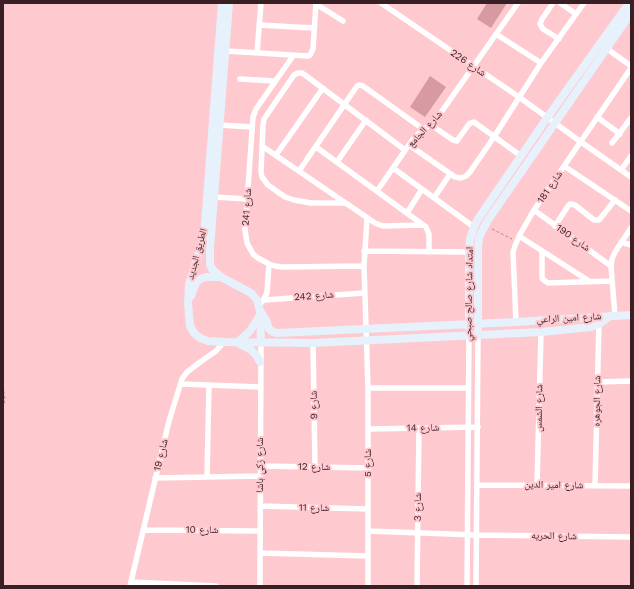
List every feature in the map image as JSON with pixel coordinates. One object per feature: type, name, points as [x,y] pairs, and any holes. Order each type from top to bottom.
[{"type":"street","name":"الطريق الجديد","points":[[222,3],[205,224],[202,242],[189,285],[188,304],[190,326],[194,333],[200,338],[208,341],[261,343]]},
{"type":"street","name":"الطريق الجديد","points":[[229,3],[210,248],[210,265],[212,269],[221,277],[251,293],[261,308]]},
{"type":"street","points":[[257,53],[261,3]]},
{"type":"street","name":"شارع 226","points":[[381,3],[390,6],[631,177]]},
{"type":"street","name":"شارع الجامع","points":[[377,191],[413,139],[423,129],[435,121],[518,3]]},
{"type":"street","points":[[553,3],[540,24],[543,29],[559,39]]},
{"type":"street","points":[[560,3],[576,14]]},
{"type":"street","points":[[409,145],[455,177],[461,178],[466,176],[494,137],[541,63],[584,3]]},
{"type":"street","points":[[226,51],[293,56],[310,55],[313,49],[316,4],[343,21]]},
{"type":"street","name":"امتداد شارع صالح صبحي","points":[[476,586],[479,238],[484,226],[606,48],[626,7]]},
{"type":"street","name":"امتداد شارع صالح صبحي","points":[[467,586],[470,239],[478,219],[626,7]]},
{"type":"street","points":[[259,25],[314,28]]},
{"type":"street","points":[[496,34],[541,63]]},
{"type":"street","points":[[606,48],[631,67]]},
{"type":"street","name":"شارع 241","points":[[293,56],[256,109],[253,117],[245,230],[246,243],[253,254],[258,258],[269,264],[282,267],[364,266]]},
{"type":"street","name":"شارع 181","points":[[516,322],[513,252],[518,238],[534,210],[631,67]]},
{"type":"street","points":[[345,203],[302,202],[286,197],[268,185],[262,177],[264,119],[294,75],[298,73],[305,75],[406,150]]},
{"type":"street","points":[[240,79],[275,81]]},
{"type":"street","points":[[299,171],[357,86],[361,85],[423,129]]},
{"type":"street","points":[[276,155],[322,88]]},
{"type":"street","points":[[597,117],[620,134]]},
{"type":"street","points":[[612,143],[631,118]]},
{"type":"street","points":[[337,162],[366,120]]},
{"type":"street","points":[[431,124],[455,141],[458,140],[469,124],[472,122],[476,123],[521,156]]},
{"type":"street","points":[[220,125],[252,127]]},
{"type":"street","points":[[262,146],[375,223],[384,226],[423,225]]},
{"type":"street","points":[[316,147],[423,225],[428,231],[429,252]]},
{"type":"street","points":[[621,170],[631,156]]},
{"type":"street","points":[[564,166],[631,211]]},
{"type":"street","points":[[393,168],[474,227]]},
{"type":"street","points":[[434,198],[450,174]]},
{"type":"street","points":[[407,213],[422,189]]},
{"type":"street","points":[[214,197],[247,199]]},
{"type":"street","points":[[555,226],[570,204],[575,205],[594,220],[599,220],[615,200]]},
{"type":"street","name":"شارع 190","points":[[534,210],[611,266]]},
{"type":"street","name":"شارع 5","points":[[367,218],[364,251],[364,293],[368,388],[368,586]]},
{"type":"street","points":[[631,228],[615,252],[611,266],[612,316],[631,315]]},
{"type":"street","points":[[518,238],[542,251],[589,282]]},
{"type":"street","points":[[622,242],[631,246]]},
{"type":"street","points":[[364,251],[469,252]]},
{"type":"street","points":[[542,251],[542,278],[548,283],[612,280]]},
{"type":"street","points":[[260,362],[251,350],[237,343],[250,331],[261,308],[267,290],[269,264]]},
{"type":"street","points":[[188,304],[192,292],[200,279],[206,277],[221,277]]},
{"type":"street","name":"شارع 242","points":[[261,308],[364,293]]},
{"type":"street","points":[[261,308],[261,343]]},
{"type":"street","name":"شارع امين الراعي","points":[[261,308],[269,329],[277,333],[516,322],[599,320]]},
{"type":"street","name":"شارع امين الراعي","points":[[261,343],[367,341],[541,332],[582,328],[612,316]]},
{"type":"street","name":"شارع الجوهره","points":[[595,486],[599,320]]},
{"type":"street","name":"شارع الشمس","points":[[537,485],[541,332]]},
{"type":"street","name":"شارع 19","points":[[130,584],[169,421],[182,379],[187,372],[216,351],[224,342]]},
{"type":"street","name":"شارع زكي باشا","points":[[260,586],[261,343]]},
{"type":"street","name":"شارع 9","points":[[313,343],[315,467]]},
{"type":"street","points":[[597,382],[631,381]]},
{"type":"street","points":[[181,384],[260,386]]},
{"type":"street","points":[[207,477],[209,385]]},
{"type":"street","points":[[368,388],[468,388]]},
{"type":"street","name":"شارع 3","points":[[417,586],[419,428]]},
{"type":"street","name":"شارع 14","points":[[368,429],[478,428]]},
{"type":"street","name":"شارع 12","points":[[260,466],[368,468]]},
{"type":"street","points":[[155,478],[260,476]]},
{"type":"street","name":"شارع امير الدين","points":[[477,485],[631,486]]},
{"type":"street","name":"شارع 11","points":[[260,506],[368,509]]},
{"type":"street","name":"شارع 10","points":[[143,530],[260,531]]},
{"type":"street","points":[[368,531],[476,535]]},
{"type":"street","name":"شارع الحريه","points":[[476,535],[631,537]]},
{"type":"street","points":[[260,553],[368,556]]},
{"type":"street","points":[[130,584],[215,586]]},
{"type":"path","points":[[484,226],[518,238]]},
{"type":"path","points":[[3,386],[5,399],[3,408]]},
{"type":"shaded area","points":[[487,3],[507,3],[491,28],[477,19]]},
{"type":"shaded area","points":[[430,76],[446,87],[425,117],[410,107]]}]
